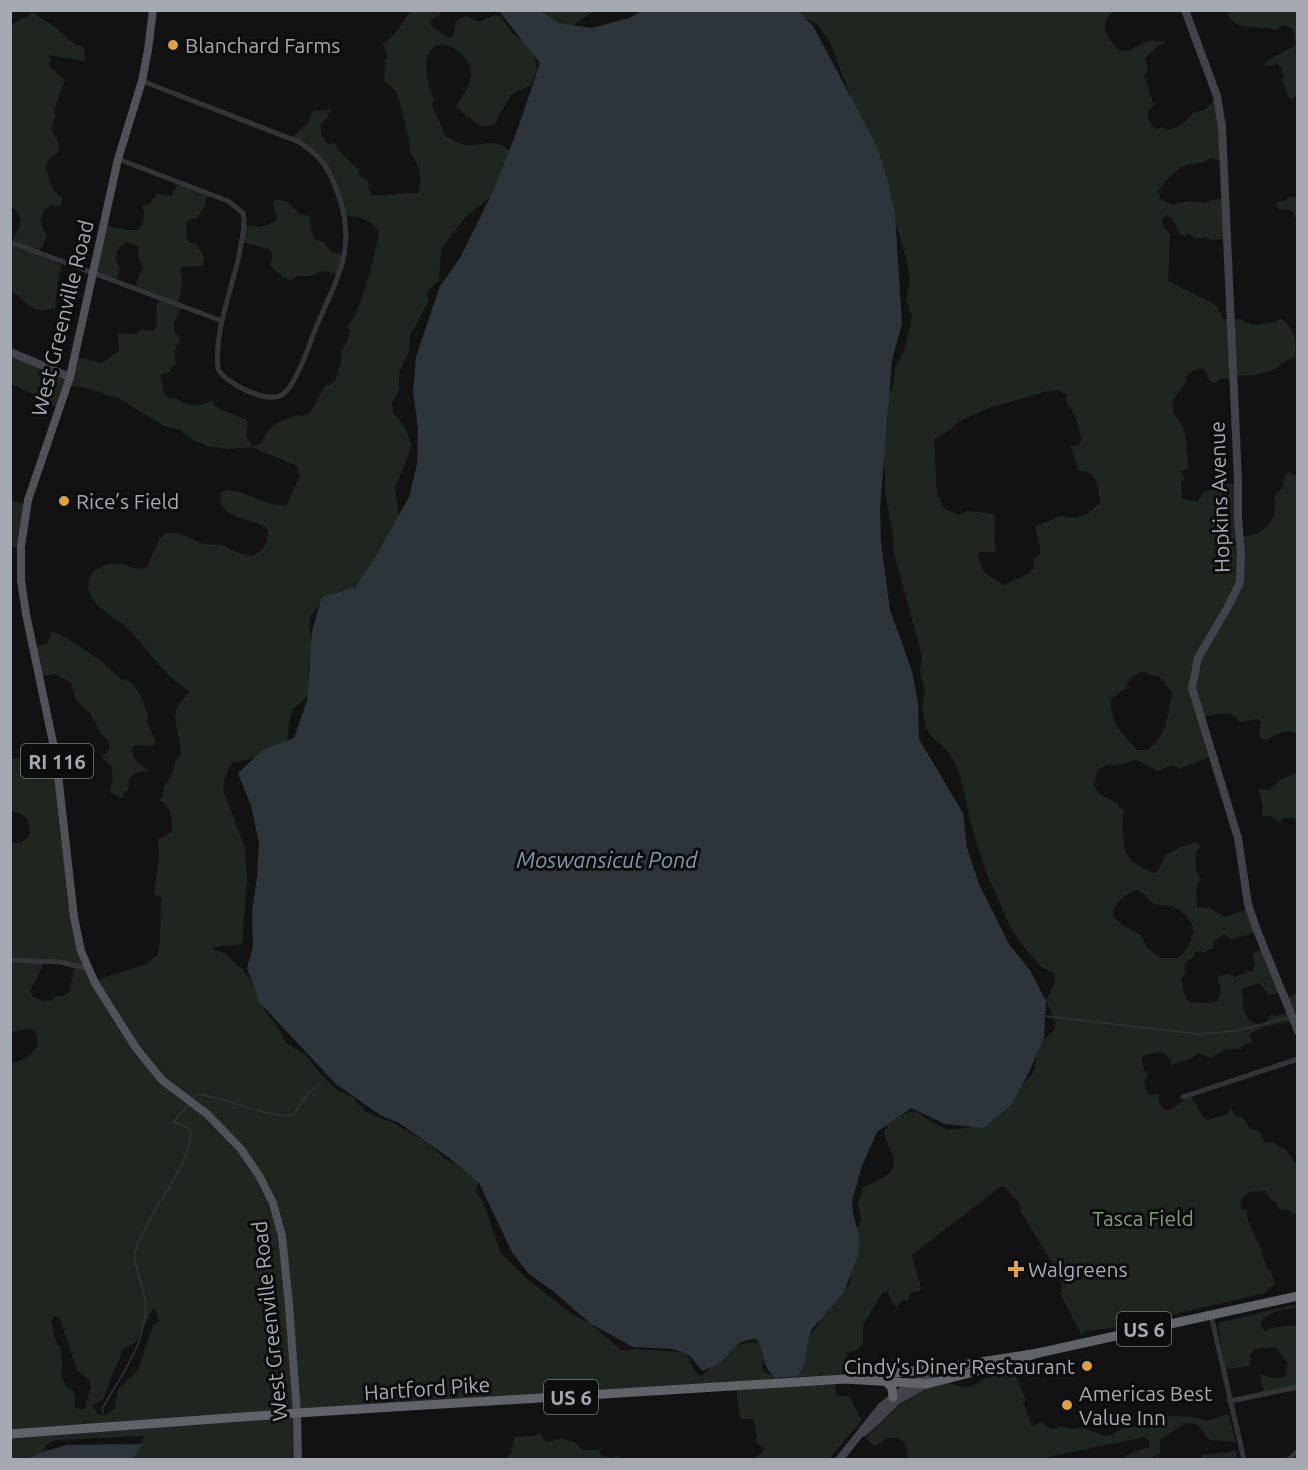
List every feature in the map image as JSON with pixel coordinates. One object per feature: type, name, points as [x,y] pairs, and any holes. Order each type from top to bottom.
[{"type":"highway","name":"US 6","points":[[1211,1315],[1298,1296]]},
{"type":"highway","name":"Hartford Pike","points":[[845,1379],[927,1384],[1038,1353],[1211,1315]]},
{"type":"highway","name":"Hartford Pike","points":[[10,1434],[297,1413],[845,1379],[943,1368],[1038,1353]]},
{"type":"highway","points":[[885,1380],[892,1388],[893,1397]]},
{"type":"main road","name":"West Greenville Road","points":[[153,10],[142,81],[118,159],[70,376],[28,500],[21,546],[21,580],[58,766],[75,926],[88,969],[116,1018],[148,1065],[162,1080],[207,1114],[241,1149],[260,1177],[273,1203],[282,1236],[297,1413],[298,1460]]},
{"type":"street","name":"Hopkins Avenue","points":[[1185,10],[1217,96],[1222,127],[1241,553],[1240,582],[1198,658],[1192,688],[1238,838],[1248,904],[1298,1031]]},
{"type":"street","points":[[118,159],[228,201],[243,213],[244,231],[222,321],[217,361],[220,374],[228,381],[261,396],[272,398],[281,395],[288,389],[297,372],[337,284],[347,242],[346,220],[341,201],[326,166],[316,152],[299,142],[142,81]]},
{"type":"street","points":[[10,242],[222,321]]},
{"type":"street","points":[[10,352],[70,376]]},
{"type":"street","points":[[10,960],[60,962],[88,969]]},
{"type":"street","points":[[1183,1097],[1298,1059]]},
{"type":"street","points":[[1211,1315],[1244,1460]]},
{"type":"street","points":[[839,1460],[868,1421],[893,1397],[943,1368]]},
{"type":"street","points":[[859,1435],[898,1400],[927,1384]]},
{"type":"street","points":[[1230,1401],[1298,1387]]},
{"type":"street","points":[[1288,1460],[1298,1450]]},
{"type":"green space","name":"Tasca Field","points":[[411,11],[440,11],[440,14],[430,21],[432,27],[449,38],[453,36],[456,21],[466,16],[478,22],[495,15],[500,16],[513,34],[526,43],[535,58],[537,70],[530,86],[512,94],[497,118],[497,123],[483,127],[456,106],[471,77],[466,60],[453,48],[445,45],[431,50],[427,59],[427,75],[434,100],[432,104],[445,136],[465,145],[491,143],[502,145],[510,153],[501,189],[465,217],[441,249],[439,280],[427,292],[428,302],[410,333],[409,351],[399,373],[399,389],[392,403],[393,412],[406,429],[412,446],[395,488],[399,540],[381,566],[359,581],[346,595],[325,596],[311,616],[309,626],[314,650],[308,666],[308,692],[306,698],[293,709],[289,720],[287,746],[255,758],[232,763],[225,777],[224,792],[245,848],[247,878],[242,944],[212,949],[224,953],[243,970],[286,1043],[306,1055],[338,1091],[353,1097],[365,1111],[390,1121],[428,1143],[444,1158],[475,1177],[478,1182],[476,1192],[483,1202],[501,1253],[526,1278],[572,1314],[591,1324],[622,1351],[634,1349],[684,1352],[695,1372],[702,1376],[732,1347],[762,1342],[763,1371],[780,1379],[797,1375],[803,1347],[820,1322],[820,1313],[850,1283],[857,1231],[861,1220],[858,1204],[863,1188],[890,1173],[893,1168],[893,1156],[884,1133],[886,1128],[896,1118],[916,1111],[948,1130],[968,1128],[981,1124],[1018,1091],[1034,1071],[1041,1042],[1054,1030],[1055,1022],[1046,1000],[1053,988],[1055,974],[1040,966],[1010,927],[986,872],[972,828],[959,771],[948,751],[929,734],[926,727],[922,707],[925,690],[920,671],[922,656],[893,550],[893,535],[885,493],[882,448],[888,418],[888,397],[894,382],[895,368],[904,351],[912,318],[906,299],[910,282],[908,265],[885,186],[830,42],[817,24],[789,11],[1114,11],[1105,26],[1111,42],[1120,51],[1130,50],[1148,41],[1167,41],[1145,58],[1148,70],[1144,76],[1154,106],[1147,111],[1147,114],[1156,129],[1163,127],[1167,130],[1178,127],[1193,113],[1205,110],[1216,97],[1222,161],[1210,158],[1203,163],[1183,167],[1172,174],[1158,191],[1161,199],[1173,204],[1190,201],[1203,203],[1224,197],[1226,239],[1212,240],[1206,237],[1196,239],[1190,234],[1184,236],[1179,234],[1175,223],[1168,215],[1162,219],[1163,226],[1170,234],[1168,281],[1216,305],[1224,319],[1241,319],[1253,325],[1281,319],[1292,331],[1296,346],[1295,357],[1280,364],[1278,368],[1255,375],[1233,376],[1214,383],[1207,379],[1207,373],[1202,368],[1192,371],[1175,397],[1173,409],[1184,430],[1186,444],[1188,468],[1181,472],[1184,480],[1181,483],[1182,497],[1184,500],[1198,501],[1203,493],[1212,489],[1212,484],[1237,484],[1240,537],[1256,533],[1268,526],[1274,514],[1274,497],[1283,486],[1285,476],[1289,472],[1297,476],[1297,733],[1281,732],[1267,740],[1260,738],[1261,723],[1258,719],[1240,722],[1227,714],[1207,716],[1201,718],[1212,756],[1179,769],[1173,765],[1158,771],[1136,760],[1113,766],[1108,764],[1098,770],[1094,785],[1099,793],[1125,811],[1122,823],[1125,850],[1135,864],[1154,873],[1158,871],[1165,855],[1197,842],[1200,847],[1196,851],[1196,866],[1201,879],[1196,888],[1197,907],[1209,908],[1225,917],[1249,909],[1257,932],[1232,939],[1224,935],[1213,942],[1213,948],[1205,952],[1196,951],[1185,964],[1185,973],[1181,980],[1189,1002],[1217,1001],[1220,985],[1217,976],[1227,974],[1235,977],[1253,970],[1255,965],[1252,953],[1264,949],[1282,992],[1269,995],[1259,983],[1242,990],[1249,1020],[1259,1024],[1266,1022],[1270,1015],[1278,1016],[1289,1011],[1285,998],[1297,993],[1297,1030],[1293,1021],[1263,1027],[1250,1036],[1253,1043],[1244,1044],[1241,1049],[1227,1049],[1211,1058],[1198,1053],[1194,1057],[1172,1065],[1168,1056],[1157,1052],[1143,1056],[1142,1059],[1148,1074],[1144,1081],[1147,1092],[1151,1095],[1160,1094],[1158,1100],[1164,1110],[1172,1109],[1191,1096],[1207,1120],[1228,1114],[1231,1107],[1235,1116],[1242,1117],[1250,1129],[1259,1131],[1265,1143],[1274,1142],[1280,1148],[1284,1148],[1297,1165],[1297,1213],[1292,1214],[1289,1210],[1278,1209],[1276,1202],[1272,1201],[1266,1191],[1249,1192],[1240,1201],[1242,1210],[1247,1209],[1250,1225],[1275,1283],[1265,1293],[1120,1327],[1086,1331],[1082,1336],[1060,1293],[1062,1291],[1060,1276],[1021,1212],[1020,1204],[1004,1186],[912,1255],[921,1288],[920,1291],[911,1292],[908,1302],[903,1299],[897,1307],[887,1292],[883,1292],[863,1325],[863,1343],[857,1350],[847,1353],[842,1380],[835,1382],[837,1396],[849,1396],[862,1420],[829,1459],[753,1459],[762,1453],[764,1448],[755,1442],[757,1437],[753,1419],[741,1419],[737,1388],[298,1415],[299,1459],[131,1459],[143,1439],[144,1436],[141,1436],[56,1440],[46,1445],[40,1459],[11,1459],[11,1060],[14,1063],[30,1055],[36,1047],[37,1036],[34,1030],[28,1029],[11,1032],[11,844],[22,842],[29,836],[29,824],[26,818],[11,811],[11,757],[15,759],[18,757],[26,768],[36,769],[56,760],[72,915],[94,979],[146,964],[157,955],[160,942],[161,897],[154,894],[159,857],[158,838],[165,837],[172,830],[170,813],[160,800],[164,786],[181,754],[175,714],[177,707],[190,692],[167,673],[127,628],[97,605],[89,592],[89,581],[95,570],[110,564],[122,564],[137,569],[147,567],[159,540],[166,533],[180,534],[202,543],[220,545],[243,554],[258,553],[265,544],[268,530],[230,513],[221,501],[221,492],[234,491],[270,503],[287,505],[300,475],[297,466],[252,447],[227,449],[208,446],[193,440],[180,430],[164,426],[118,398],[85,388],[68,385],[60,408],[53,406],[11,385],[11,354],[69,376],[76,357],[101,363],[119,351],[118,333],[135,334],[142,329],[153,331],[157,325],[156,308],[160,298],[135,286],[143,266],[139,259],[138,246],[126,242],[117,250],[116,261],[120,268],[117,279],[93,273],[104,225],[125,230],[138,230],[144,218],[142,205],[150,204],[157,194],[171,196],[180,181],[208,194],[205,206],[197,218],[186,223],[187,240],[196,244],[204,256],[203,266],[182,267],[180,270],[182,286],[178,302],[182,305],[174,323],[174,331],[181,338],[174,352],[176,364],[171,367],[170,372],[160,376],[165,395],[193,405],[212,400],[223,411],[244,418],[248,421],[246,436],[253,446],[262,443],[268,431],[276,424],[298,415],[309,414],[326,385],[335,381],[341,353],[349,336],[350,331],[347,326],[362,297],[379,232],[365,219],[346,216],[326,166],[291,138],[307,124],[313,111],[332,108],[326,120],[321,124],[323,137],[328,144],[335,143],[339,151],[358,169],[359,175],[368,181],[372,195],[418,193],[419,172],[410,153],[400,103],[395,91],[384,81],[385,60],[388,58],[383,44],[394,35]],"holes":[[[1058,390],[1066,394],[1067,403],[1075,416],[1082,439],[1079,445],[1071,446],[1078,470],[1085,471],[1096,480],[1101,502],[1087,514],[1075,518],[1060,516],[1036,526],[1040,554],[1034,559],[1034,568],[1026,575],[1003,585],[983,571],[978,554],[996,552],[994,514],[968,511],[958,515],[942,507],[937,495],[934,440],[958,422],[989,408]],[[1142,672],[1160,677],[1172,693],[1163,731],[1148,750],[1137,750],[1118,727],[1112,715],[1111,700],[1126,689],[1129,681]],[[1139,890],[1151,902],[1169,905],[1190,920],[1193,929],[1192,937],[1179,958],[1161,958],[1147,947],[1141,935],[1122,925],[1113,916],[1113,909],[1131,892]],[[43,960],[75,966],[69,992],[63,996],[56,996],[52,1000],[43,1001],[33,997],[30,992]],[[154,1307],[159,1321],[153,1325],[138,1370],[118,1389],[114,1409],[106,1415],[98,1414],[92,1405],[103,1400],[122,1349],[136,1342]],[[53,1317],[60,1319],[77,1370],[90,1381],[91,1387],[85,1408],[80,1410],[75,1407],[74,1392],[66,1386],[61,1375],[60,1346],[57,1345],[51,1322]]]},
{"type":"green space","points":[[541,11],[594,11],[567,30]]},
{"type":"green space","points":[[1228,11],[1297,11],[1297,95],[1290,100],[1282,80],[1284,76],[1282,68],[1278,64],[1267,66],[1265,62],[1294,46],[1296,42],[1292,29],[1285,25],[1275,30],[1242,26],[1230,19]]},
{"type":"green space","points":[[32,12],[72,42],[84,47],[85,61],[48,55],[52,61],[48,64],[65,80],[54,110],[55,116],[51,129],[59,144],[59,152],[50,158],[45,167],[53,188],[62,197],[61,207],[52,205],[45,209],[40,222],[47,236],[38,255],[62,265],[55,309],[43,310],[32,308],[11,291],[10,251],[13,246],[11,243],[19,228],[20,219],[11,207],[11,26],[22,18],[28,17]]},
{"type":"green space","points":[[1297,197],[1297,219],[1291,210],[1277,209],[1276,203]]},
{"type":"green space","points":[[275,200],[289,204],[299,215],[308,215],[312,234],[316,240],[322,241],[331,251],[343,255],[339,274],[323,271],[310,276],[297,276],[291,280],[270,266],[272,255],[269,249],[242,242],[244,226],[261,227],[275,222],[277,217],[273,205]]},
{"type":"green space","points":[[10,498],[15,502],[27,504],[20,547],[11,547]]},
{"type":"green space","points":[[54,632],[101,661],[121,679],[130,681],[140,694],[156,743],[151,747],[134,746],[131,751],[136,761],[148,771],[136,772],[129,779],[128,790],[123,794],[123,798],[110,792],[113,777],[111,765],[101,757],[107,753],[110,747],[109,742],[90,713],[76,700],[71,683],[55,674],[40,677],[34,647],[47,644],[51,633]]},
{"type":"green space","points":[[1297,773],[1297,820],[1287,817],[1278,822],[1271,816],[1262,816],[1263,806],[1258,789],[1269,790],[1279,780]]},
{"type":"green space","points":[[1297,1304],[1297,1307],[1266,1316],[1260,1324],[1265,1331],[1297,1325],[1297,1390],[1265,1395],[1259,1374],[1274,1378],[1285,1377],[1288,1363],[1275,1347],[1254,1349],[1250,1356],[1250,1366],[1225,1369],[1218,1323]]},
{"type":"green space","points":[[1012,1367],[1026,1400],[1023,1402],[1032,1426],[1043,1422],[1047,1427],[1053,1429],[1062,1426],[1069,1429],[1084,1428],[1105,1436],[1112,1435],[1124,1427],[1142,1427],[1147,1415],[1194,1417],[1208,1421],[1228,1414],[1236,1442],[1209,1440],[1197,1424],[1185,1423],[1160,1440],[1160,1454],[1152,1459],[1126,1459],[1125,1456],[1148,1447],[1150,1442],[1145,1437],[1046,1459],[905,1460],[908,1457],[905,1444],[899,1438],[887,1438],[873,1446],[866,1438],[901,1404],[923,1390],[944,1383],[971,1386],[996,1371]]},
{"type":"green space","points":[[541,1433],[544,1440],[548,1442],[561,1438],[574,1442],[583,1450],[598,1450],[602,1456],[610,1458],[618,1456],[622,1459],[505,1459],[511,1454],[514,1437],[535,1436]]},
{"type":"green space","points":[[1238,1451],[1234,1459],[1201,1459],[1202,1455]]},
{"type":"water","name":"Moswansicut Pond","points":[[499,11],[541,11],[558,23],[592,28],[629,18],[642,11],[798,11],[813,26],[877,146],[887,177],[895,214],[902,324],[892,360],[880,508],[881,542],[890,610],[912,671],[918,703],[919,739],[963,813],[967,848],[979,884],[1009,944],[1030,970],[1046,1001],[1044,1038],[1012,1104],[984,1128],[945,1124],[911,1108],[877,1132],[862,1166],[852,1201],[860,1239],[858,1256],[844,1292],[812,1329],[804,1365],[798,1376],[776,1378],[764,1362],[762,1349],[756,1339],[743,1341],[720,1363],[702,1371],[691,1357],[682,1352],[673,1349],[633,1347],[591,1324],[553,1291],[529,1274],[512,1252],[479,1183],[448,1157],[399,1123],[380,1115],[336,1084],[259,1002],[247,968],[253,947],[252,912],[259,842],[251,806],[238,773],[263,750],[294,738],[307,701],[312,631],[322,597],[355,587],[375,558],[409,497],[417,464],[418,429],[413,391],[416,357],[440,286],[460,258],[494,189],[540,63]]},
{"type":"water","points":[[143,1444],[132,1459],[27,1459],[67,1445]]},
{"type":"waterway","points":[[1045,1016],[1198,1034],[1236,1031],[1288,1018]]},
{"type":"waterway","points":[[194,1097],[198,1094],[268,1113],[292,1116],[309,1093],[320,1084]]},
{"type":"waterway","points":[[103,1413],[102,1409],[132,1357],[143,1329],[145,1299],[135,1254],[147,1224],[185,1157],[190,1142],[190,1129],[174,1122],[186,1107]]},
{"type":"place","name":"Blanchard Farms","points":[[173,45]]},
{"type":"place","name":"Rice’s Field","points":[[64,501]]},
{"type":"place","name":"Walgreens","points":[[1016,1269]]},
{"type":"place","name":"Cindy's Diner Restaurant","points":[[1087,1366]]},
{"type":"place","name":"Americas Best Value Inn","points":[[1067,1405]]}]
